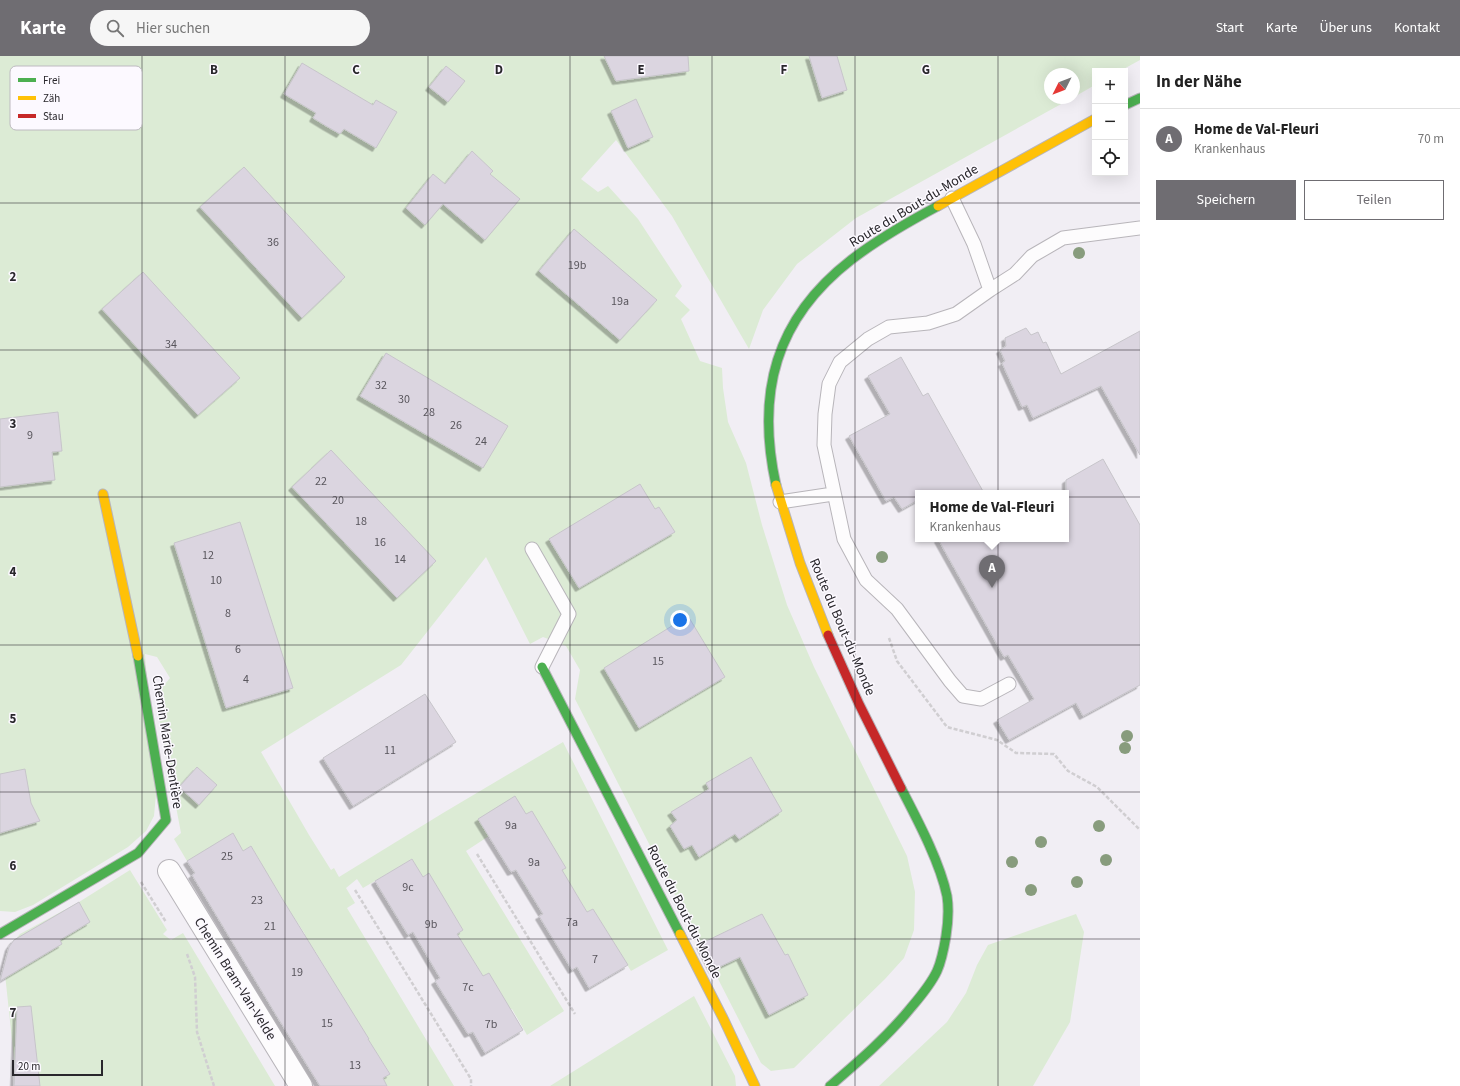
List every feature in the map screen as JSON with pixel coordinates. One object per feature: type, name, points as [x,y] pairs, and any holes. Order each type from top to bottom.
[{"type":"main road","points":[[1127,104],[1140,98]]},
{"type":"main road","name":"Route du Bout-du-Monde","points":[[830,1086],[888,1035],[924,994],[938,967],[947,932],[948,900],[934,858],[858,700],[814,604],[780,502],[773,471],[768,433],[768,398],[777,362],[791,325],[805,305],[820,288],[848,262],[870,245],[1092,121]]},
{"type":"main road","name":"Chemin Marie-Dentière","points":[[0,934],[138,853],[166,820],[143,680],[103,494]]},
{"type":"main road","name":"Route du Bout-du-Monde","points":[[542,667],[720,1012],[755,1086]]},
{"type":"street","name":"Chemin Bram-Van-Velde","points":[[168,871],[301,1086]]},
{"type":"lane","points":[[952,198],[974,244],[990,290]]},
{"type":"lane","points":[[1009,684],[981,699],[963,696],[950,681],[897,609],[866,580],[844,539],[833,494],[824,445],[829,384],[840,362],[868,339],[889,327],[928,323],[956,314],[1015,274],[1032,256],[1064,238],[1140,228]]},
{"type":"lane","points":[[780,502],[833,494]]},
{"type":"lane","points":[[532,549],[569,614],[542,667]]},
{"type":"path","points":[[477,854],[575,1014]]},
{"type":"path","points":[[140,879],[161,915],[170,927]]},
{"type":"path","points":[[355,890],[471,1079],[471,1086]]},
{"type":"path","points":[[186,952],[195,977],[197,1032],[214,1086]]},
{"type":"green space","points":[[0,56],[1140,56],[1140,60],[1125,68],[1092,68],[1092,87],[1080,94],[1080,68],[1044,68],[1044,104],[1061,104],[856,218],[797,264],[763,310],[749,349],[672,216],[616,140],[581,179],[598,192],[608,186],[638,219],[682,286],[675,296],[690,310],[681,319],[700,361],[722,368],[723,388],[728,422],[746,463],[762,525],[787,605],[814,667],[907,856],[915,892],[914,930],[904,958],[885,979],[794,1068],[771,1071],[761,1063],[575,699],[580,670],[566,646],[543,637],[530,644],[486,557],[401,665],[261,752],[309,835],[331,870],[334,868],[339,877],[563,742],[668,950],[631,971],[593,909],[587,912],[576,893],[550,910],[536,886],[528,891],[516,870],[511,872],[489,836],[466,851],[564,1011],[527,1035],[512,1009],[505,1013],[501,993],[489,973],[483,976],[472,958],[455,968],[440,945],[463,930],[451,910],[445,913],[428,874],[423,877],[412,859],[363,888],[357,879],[346,888],[355,903],[347,908],[454,1086],[387,1086],[383,1078],[390,1073],[378,1055],[361,1043],[369,1039],[336,986],[329,990],[326,969],[315,951],[297,939],[305,934],[295,919],[285,921],[275,904],[283,899],[272,882],[264,886],[255,870],[262,864],[251,846],[243,851],[233,834],[187,861],[174,839],[181,833],[155,696],[170,678],[157,657],[145,654],[156,794],[154,816],[146,831],[128,847],[33,905],[15,912],[0,911]]},
{"type":"green space","points":[[130,870],[167,930],[163,934],[171,940],[183,933],[275,1086],[14,1086],[15,1068],[5,974],[9,947],[20,934],[79,902]]},
{"type":"green space","points":[[1076,914],[1084,932],[1070,1022],[1033,1086],[879,1086],[947,1022],[966,993],[977,965],[988,945]]},
{"type":"green space","points":[[694,996],[735,1076],[736,1086],[550,1086]]},
{"type":"building","points":[[604,56],[688,56],[689,71],[616,81]]},
{"type":"building","points":[[809,56],[837,56],[847,90],[822,98]]},
{"type":"building","points":[[302,63],[373,105],[376,100],[397,112],[376,148],[344,129],[340,134],[326,126],[313,118],[316,113],[284,94]]},
{"type":"building","points":[[446,66],[465,81],[448,102],[429,87]]},
{"type":"building","points":[[636,99],[653,137],[628,148],[611,111]]},
{"type":"building","points":[[472,151],[493,171],[490,174],[520,199],[485,240],[443,204],[425,225],[406,208],[433,174],[445,184]]},
{"type":"building","points":[[244,167],[345,277],[302,318],[200,207]]},
{"type":"building","points":[[574,229],[657,300],[620,340],[539,271]]},
{"type":"building","points":[[143,272],[240,378],[198,415],[102,309]]},
{"type":"building","points":[[1026,328],[1031,335],[1038,332],[1043,343],[1046,342],[1061,374],[1140,331],[1140,455],[1101,386],[1033,418],[1027,405],[1022,407],[1002,363],[1005,361],[1000,350],[1006,346],[1005,338]]},
{"type":"building","points":[[386,353],[508,426],[483,468],[360,396]]},
{"type":"building","points":[[901,357],[923,396],[928,393],[982,490],[915,490],[915,502],[902,509],[894,497],[886,501],[849,436],[890,414],[868,376]]},
{"type":"building","points":[[58,412],[62,451],[52,452],[55,480],[0,487],[0,419]]},
{"type":"building","points":[[331,450],[436,561],[397,598],[292,487]]},
{"type":"building","points":[[1103,459],[1140,525],[1140,685],[1083,716],[1076,703],[1009,740],[997,720],[1034,699],[1008,655],[1004,657],[940,542],[1069,542],[1069,490],[1066,490],[1066,480]]},
{"type":"building","points":[[640,484],[655,509],[659,507],[675,532],[579,588],[549,539]]},
{"type":"building","points":[[240,522],[293,688],[226,708],[174,543]]},
{"type":"building","points":[[688,616],[725,677],[639,728],[604,668]]},
{"type":"building","points":[[425,694],[456,742],[353,806],[323,758]]},
{"type":"building","points":[[751,757],[782,811],[739,839],[735,834],[699,857],[692,845],[684,849],[670,826],[677,820],[671,812],[709,789],[706,783]]},
{"type":"building","points":[[197,767],[217,785],[199,805],[179,787]]},
{"type":"building","points":[[25,769],[31,803],[40,821],[0,833],[0,774]]},
{"type":"building","points":[[515,796],[526,814],[532,811],[566,868],[562,870],[587,912],[593,909],[628,965],[589,988],[577,967],[572,970],[539,916],[543,914],[516,870],[511,872],[478,819]]},
{"type":"building","points":[[233,833],[243,851],[251,846],[369,1039],[390,1074],[383,1078],[387,1086],[320,1086],[276,1015],[192,875],[195,873],[187,861]]},
{"type":"building","points":[[412,859],[423,877],[429,873],[463,930],[457,934],[483,976],[489,973],[523,1030],[485,1053],[473,1032],[468,1034],[435,981],[440,978],[413,932],[408,935],[375,881]]},
{"type":"building","points":[[79,902],[90,922],[60,940],[62,944],[0,981],[9,947],[14,940]]},
{"type":"building","points":[[762,914],[785,955],[788,954],[808,995],[769,1015],[740,957],[713,970],[700,944]]},
{"type":"building","points":[[31,1006],[40,1086],[14,1086],[17,1007]]},
{"type":"traffic: fast","points":[[1127,104],[1140,98]]},
{"type":"traffic: fast","points":[[776,485],[770,451],[769,419],[771,389],[778,360],[789,333],[804,307],[825,283],[851,260],[893,231],[938,206]]},
{"type":"traffic: fast","points":[[0,934],[138,853],[166,820],[138,656]]},
{"type":"traffic: fast","points":[[542,667],[680,934]]},
{"type":"traffic: fast","points":[[830,1086],[861,1059],[900,1021],[931,982],[939,967],[943,954],[948,921],[947,896],[944,883],[934,855],[901,788]]},
{"type":"traffic: slow","points":[[938,206],[1092,121]]},
{"type":"traffic: slow","points":[[776,485],[800,563],[828,635]]},
{"type":"traffic: slow","points":[[103,494],[138,656]]},
{"type":"traffic: slow","points":[[680,934],[723,1018],[755,1086]]},
{"type":"traffic: jam","points":[[828,635],[859,704],[901,788]]},
{"type":"place","name":"Home de Val-Fleuri","points":[[992,588]]}]
